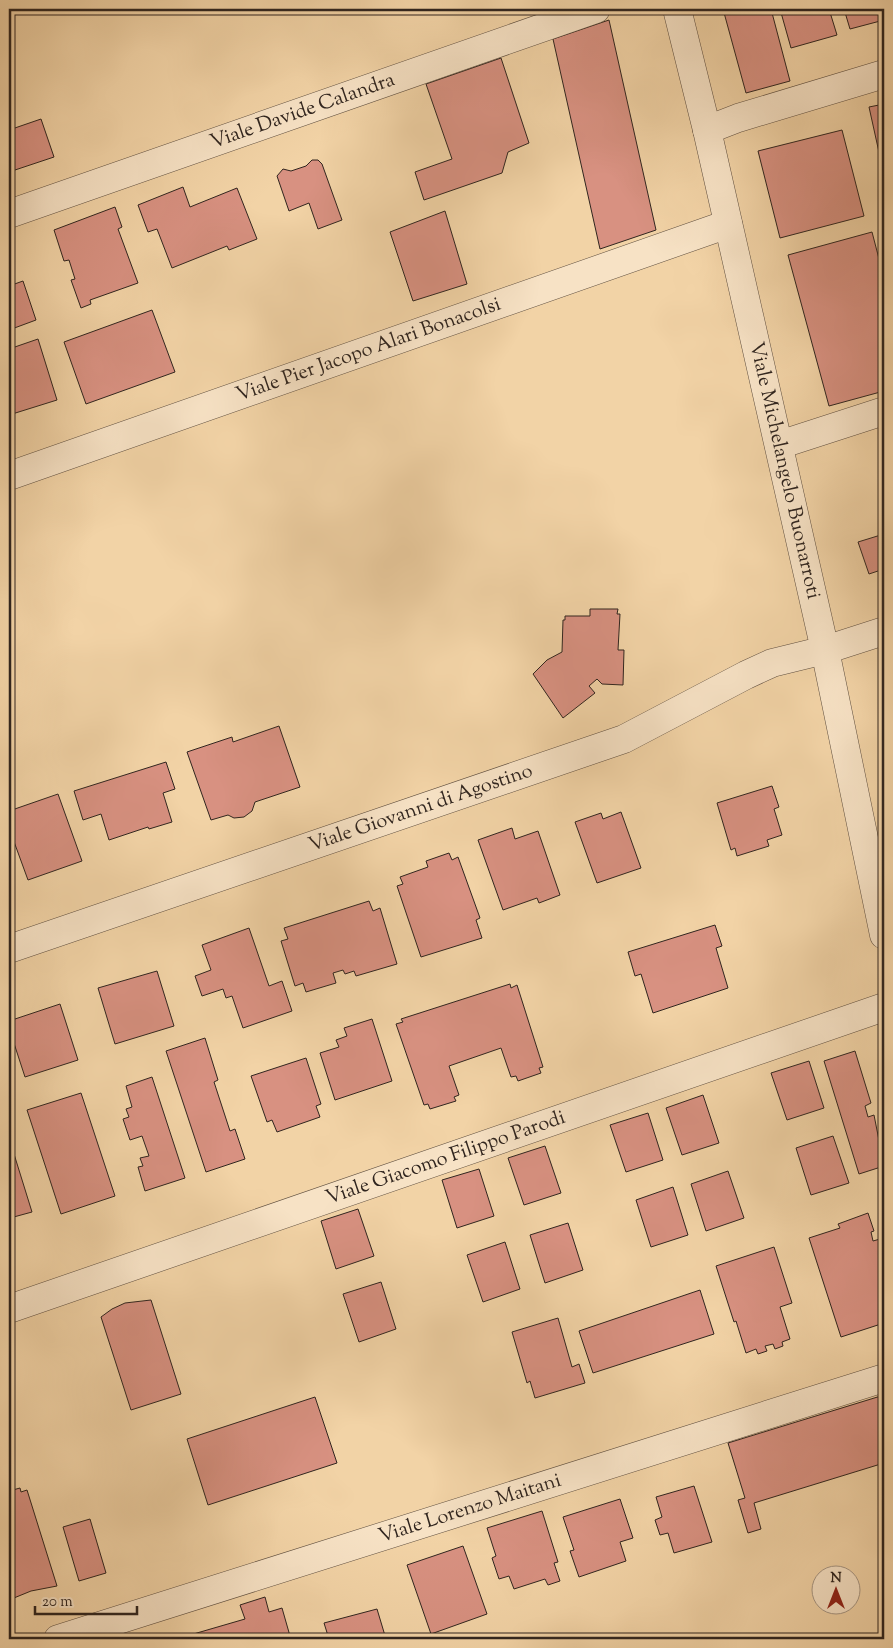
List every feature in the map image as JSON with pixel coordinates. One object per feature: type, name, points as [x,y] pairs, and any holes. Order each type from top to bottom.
[{"type":"street","name":"Viale Davide Calandra","points":[[9,214],[596,9]]},
{"type":"street","name":"Viale Michelangelo Buonarroti","points":[[677,9],[780,446],[825,650],[884,935]]},
{"type":"street","points":[[707,130],[738,118],[884,74]]},
{"type":"street","name":"Viale Pier Jacopo Alari Bonacolsi","points":[[9,476],[728,224]]},
{"type":"street","points":[[780,446],[884,411]]},
{"type":"street","name":"Viale Giovanni di Agostino","points":[[9,949],[624,739],[772,663],[825,650],[884,631]]},
{"type":"street","name":"Viale Giacomo Filippo Parodi","points":[[9,1309],[884,1007]]},
{"type":"street","name":"Viale Lorenzo Maitani","points":[[58,1639],[884,1378]]},
{"type":"building","points":[[723,9],[771,9],[790,81],[746,93]]},
{"type":"building","points":[[780,9],[829,9],[837,35],[791,48]]},
{"type":"building","points":[[844,9],[884,9],[884,20],[850,29]]},
{"type":"building","points":[[609,20],[656,230],[600,249],[553,39]]},
{"type":"building","points":[[501,58],[529,143],[508,152],[502,173],[424,200],[415,172],[452,159],[426,84]]},
{"type":"building","points":[[884,104],[884,175],[869,107]]},
{"type":"building","points":[[41,119],[54,157],[9,172],[9,130]]},
{"type":"building","points":[[842,130],[864,216],[780,238],[758,151]]},
{"type":"building","points":[[312,160],[318,160],[322,164],[342,220],[318,229],[309,203],[289,211],[277,176],[283,169],[291,171],[306,166]]},
{"type":"building","points":[[183,187],[190,207],[237,188],[257,239],[229,250],[227,246],[172,268],[157,229],[148,232],[138,205]]},
{"type":"building","points":[[115,207],[122,227],[118,229],[138,283],[90,300],[91,304],[81,308],[71,280],[75,279],[69,260],[64,261],[54,230]]},
{"type":"building","points":[[445,211],[467,284],[413,301],[390,232]]},
{"type":"building","points":[[872,232],[884,278],[884,391],[829,406],[788,255]]},
{"type":"building","points":[[23,281],[36,320],[9,330],[9,286]]},
{"type":"building","points":[[152,310],[175,372],[86,404],[64,342]]},
{"type":"building","points":[[38,339],[57,400],[9,415],[9,349]]},
{"type":"building","points":[[884,534],[884,579],[881,570],[869,574],[858,542]]},
{"type":"building","points":[[590,609],[618,609],[617,614],[620,614],[618,650],[624,650],[623,685],[602,684],[597,679],[589,686],[595,693],[563,718],[533,674],[547,660],[562,652],[563,620],[565,620],[565,616],[590,616]]},
{"type":"building","points":[[279,726],[300,787],[255,802],[252,811],[244,817],[234,818],[228,815],[211,820],[187,752],[232,737],[233,742]]},
{"type":"building","points":[[166,762],[175,789],[163,793],[172,822],[149,829],[148,827],[109,840],[101,814],[83,820],[74,791]]},
{"type":"building","points":[[772,786],[779,807],[774,809],[782,835],[767,840],[769,846],[737,856],[735,848],[731,850],[717,803]]},
{"type":"building","points":[[58,794],[82,861],[28,880],[9,828],[9,811]]},
{"type":"building","points":[[621,812],[641,868],[597,883],[575,822],[601,813],[603,819]]},
{"type":"building","points":[[512,828],[515,839],[538,831],[560,895],[539,903],[537,898],[503,910],[478,840]]},
{"type":"building","points":[[449,853],[452,860],[458,857],[480,918],[476,920],[482,938],[421,957],[397,886],[403,884],[400,877],[428,867],[426,861]]},
{"type":"building","points":[[369,901],[373,911],[380,908],[397,964],[356,976],[354,971],[345,974],[343,970],[333,973],[336,983],[306,992],[303,983],[295,986],[281,941],[288,939],[284,928]]},
{"type":"building","points":[[715,925],[722,946],[716,948],[728,988],[653,1013],[641,974],[635,976],[628,952]]},
{"type":"building","points":[[249,928],[269,986],[282,981],[292,1011],[243,1028],[232,996],[226,998],[223,989],[202,996],[195,976],[211,970],[202,945]]},
{"type":"building","points":[[157,971],[174,1026],[115,1044],[98,988]]},
{"type":"building","points":[[510,984],[511,988],[517,985],[543,1067],[539,1068],[541,1073],[518,1081],[516,1076],[511,1077],[501,1048],[449,1066],[459,1095],[454,1097],[456,1101],[430,1109],[428,1104],[424,1105],[396,1024],[403,1022],[401,1019]]},
{"type":"building","points":[[60,1004],[78,1060],[25,1077],[9,1028],[9,1021]]},
{"type":"building","points":[[372,1019],[392,1081],[335,1100],[320,1053],[339,1047],[336,1040],[347,1036],[344,1028]]},
{"type":"building","points":[[205,1038],[218,1080],[214,1082],[230,1131],[235,1129],[245,1159],[206,1172],[166,1051]]},
{"type":"building","points":[[855,1051],[871,1103],[865,1106],[868,1117],[874,1115],[884,1166],[859,1174],[824,1061]]},
{"type":"building","points":[[306,1058],[321,1104],[316,1106],[320,1117],[277,1132],[272,1120],[267,1122],[251,1076]]},
{"type":"building","points":[[809,1061],[824,1108],[787,1120],[771,1073]]},
{"type":"building","points":[[152,1077],[185,1178],[145,1191],[138,1167],[143,1166],[140,1158],[149,1156],[142,1136],[130,1140],[123,1119],[129,1117],[126,1109],[132,1107],[126,1086]]},
{"type":"building","points":[[81,1093],[115,1196],[61,1214],[27,1110]]},
{"type":"building","points":[[703,1095],[719,1143],[682,1155],[666,1108]]},
{"type":"building","points":[[648,1113],[663,1160],[626,1172],[610,1125]]},
{"type":"building","points":[[833,1136],[849,1183],[811,1195],[796,1148]]},
{"type":"building","points":[[545,1146],[561,1193],[524,1205],[508,1158]]},
{"type":"building","points":[[14,1154],[32,1212],[10,1218],[14,1233],[9,1234],[9,1156]]},
{"type":"building","points":[[479,1169],[494,1216],[457,1228],[442,1180]]},
{"type":"building","points":[[728,1171],[744,1218],[706,1231],[691,1184]]},
{"type":"building","points":[[673,1187],[688,1235],[651,1247],[636,1200]]},
{"type":"building","points":[[358,1209],[374,1256],[336,1269],[321,1221]]},
{"type":"building","points":[[868,1213],[874,1231],[871,1232],[873,1241],[880,1239],[884,1245],[884,1323],[841,1337],[809,1238],[840,1228],[838,1224]]},
{"type":"building","points":[[568,1223],[583,1270],[545,1283],[530,1235]]},
{"type":"building","points":[[505,1242],[520,1289],[483,1302],[467,1255]]},
{"type":"building","points":[[774,1247],[792,1303],[780,1307],[790,1339],[782,1342],[783,1346],[775,1349],[773,1344],[765,1346],[767,1351],[758,1354],[756,1349],[746,1353],[716,1266]]},
{"type":"building","points":[[381,1282],[396,1329],[359,1342],[343,1294]]},
{"type":"building","points":[[700,1290],[714,1334],[593,1373],[579,1331]]},
{"type":"building","points":[[151,1300],[181,1394],[131,1410],[101,1317],[125,1303]]},
{"type":"building","points":[[558,1318],[572,1367],[579,1364],[585,1383],[535,1398],[530,1381],[527,1383],[512,1332]]},
{"type":"building","points":[[884,1395],[884,1463],[754,1503],[761,1529],[748,1533],[738,1500],[745,1498],[728,1443]]},
{"type":"building","points":[[315,1397],[337,1463],[208,1505],[187,1439]]},
{"type":"building","points":[[694,1486],[712,1542],[674,1553],[668,1533],[660,1535],[655,1520],[662,1517],[656,1497]]},
{"type":"building","points":[[20,1488],[21,1492],[27,1490],[57,1586],[31,1591],[9,1600],[9,1491]]},
{"type":"building","points":[[620,1499],[633,1538],[620,1542],[626,1561],[579,1577],[570,1551],[574,1550],[563,1517]]},
{"type":"building","points":[[542,1511],[558,1562],[554,1563],[560,1581],[548,1585],[545,1579],[514,1589],[509,1576],[499,1579],[492,1558],[496,1556],[487,1528]]},
{"type":"building","points":[[90,1519],[106,1573],[79,1581],[63,1527]]},
{"type":"building","points":[[463,1546],[487,1614],[431,1634],[407,1565]]},
{"type":"building","points":[[265,1597],[269,1612],[282,1608],[290,1636],[281,1639],[191,1639],[190,1635],[245,1619],[240,1605]]},
{"type":"building","points":[[377,1609],[386,1639],[329,1639],[324,1623]]}]
